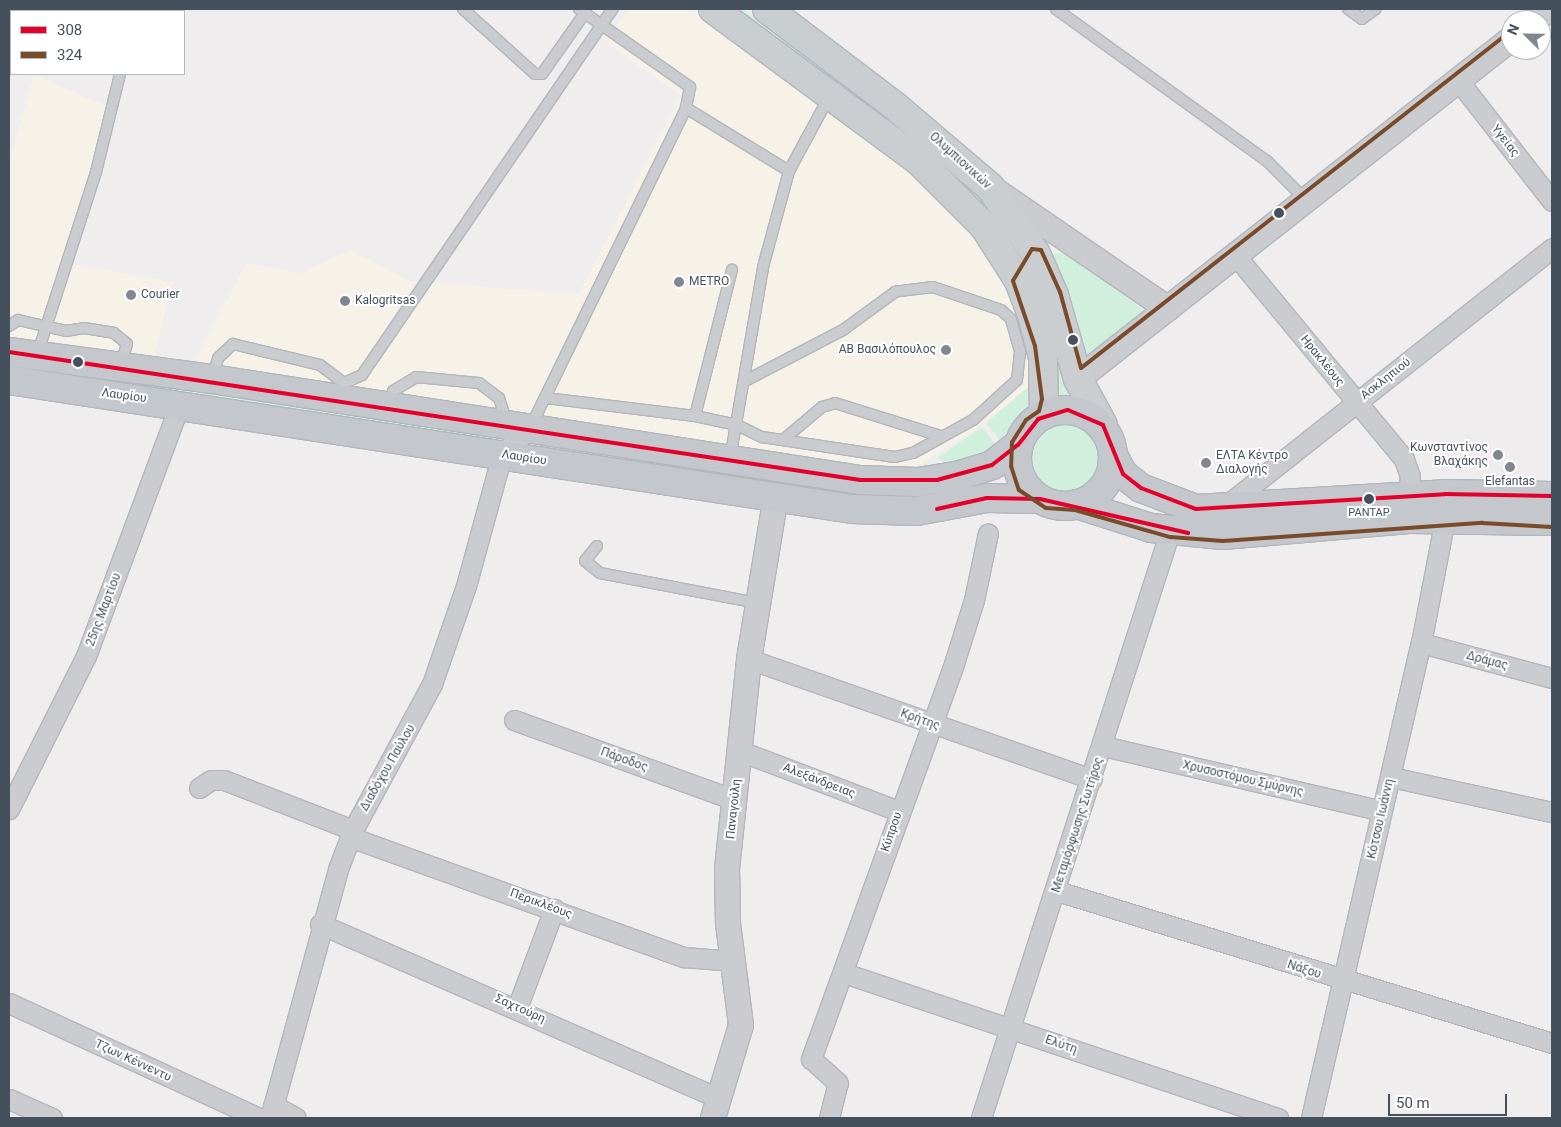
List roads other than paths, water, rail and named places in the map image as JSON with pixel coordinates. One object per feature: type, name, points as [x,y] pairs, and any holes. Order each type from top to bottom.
[{"type":"main road","points":[[713,9],[947,185],[993,238],[1019,281],[1043,358],[1044,415]]},
{"type":"main road","name":"Ολυμπιονικών","points":[[767,9],[896,106],[990,187],[1036,254],[1054,295],[1078,379],[1103,425]]},
{"type":"main road","points":[[9,352],[212,379],[342,391],[389,407],[860,480],[918,482],[992,465],[1018,445],[1031,424],[1044,415],[1077,411],[1103,425],[1114,457],[1124,474],[1162,499],[1220,510],[1408,495],[1552,496]]},
{"type":"main road","name":"Λαυρίου","points":[[9,380],[180,403],[884,512],[916,511],[1003,497],[1040,498],[1057,505],[1076,504],[1170,531],[1223,535],[1445,518],[1552,521]]},
{"type":"main road","points":[[1018,445],[1019,476],[1040,498]]},
{"type":"main road","points":[[1076,504],[1099,492],[1108,480],[1114,457]]},
{"type":"street","points":[[1078,379],[1501,47]]},
{"type":"street","name":"Υγείας","points":[[1458,80],[1552,201]]},
{"type":"street","points":[[990,187],[1078,243],[1168,309]]},
{"type":"street","points":[[1019,281],[1036,254],[1056,240],[1078,243]]},
{"type":"street","name":"Ασκληπιού","points":[[1220,510],[1552,248]]},
{"type":"street","name":"Ηρακλέους","points":[[1236,256],[1404,459],[1410,476],[1408,495]]},
{"type":"street","name":"25ης Μαρτίου","points":[[9,809],[86,656],[180,403]]},
{"type":"street","points":[[502,454],[518,428]]},
{"type":"street","name":"Διαδόχου Παύλου","points":[[272,1111],[320,924],[352,834],[432,684],[466,586],[502,454]]},
{"type":"street","name":"Παναγούλη","points":[[716,1108],[741,1025],[726,895],[749,658],[776,496]]},
{"type":"street","name":"Κότσου Ιωάννη","points":[[1311,1118],[1421,644],[1445,518]]},
{"type":"street","name":"Μεταμόρφωσης Σωτήρος","points":[[981,1118],[1057,890],[1170,531]]},
{"type":"street","name":"Κύπρου","points":[[829,1118],[838,1083],[812,1058],[844,973],[898,811],[931,724],[974,600],[988,533]]},
{"type":"street","name":"Δράμας","points":[[1421,644],[1552,678]]},
{"type":"street","name":"Κρήτης","points":[[749,658],[931,724],[1092,779]]},
{"type":"street","name":"Πάροδος","points":[[514,720],[734,800]]},
{"type":"street","name":"Χρυσοστόμου Σμύρνης","points":[[1103,746],[1382,811]]},
{"type":"street","name":"Αλεξάνδρειας","points":[[740,751],[898,811]]},
{"type":"street","points":[[1391,778],[1552,812]]},
{"type":"street","name":"Περικλέους","points":[[199,788],[211,780],[224,780],[352,834],[684,958],[734,960]]},
{"type":"street","name":"Νάξου","points":[[1057,890],[1343,982],[1552,1044]]},
{"type":"street","points":[[517,1008],[554,909]]},
{"type":"street","name":"Σαχτούρη","points":[[320,924],[517,1008],[716,1108]]},
{"type":"street","name":"Ελύτη","points":[[844,973],[1278,1118]]},
{"type":"street","name":"Τζων Κέννεντυ","points":[[9,1002],[259,1118]]},
{"type":"street","points":[[9,1099],[52,1118]]},
{"type":"street","points":[[272,1111],[296,1118]]},
{"type":"lane","points":[[389,407],[393,391],[416,377],[479,383],[499,398],[518,428],[546,398],[686,108],[690,87],[582,11],[542,74],[535,74],[463,9]]},
{"type":"lane","points":[[212,379],[218,358],[233,344],[320,365],[342,391],[362,375],[613,9]]},
{"type":"lane","points":[[1056,9],[1267,161],[1306,200]]},
{"type":"lane","points":[[1348,9],[1362,19],[1376,9]]},
{"type":"lane","points":[[36,356],[43,326],[96,172],[120,75]]},
{"type":"lane","points":[[730,460],[745,381],[762,268],[789,171],[829,97]]},
{"type":"lane","points":[[686,108],[789,171]]},
{"type":"lane","points":[[695,416],[732,270]]},
{"type":"lane","points":[[546,398],[695,416],[737,426],[762,437],[895,457],[913,453],[940,436],[973,420],[1006,392],[1021,371],[1011,319],[974,298],[933,287],[895,292],[843,330],[745,381]]},
{"type":"lane","points":[[9,326],[18,320],[66,331],[84,328],[124,337],[127,344],[120,367]]},
{"type":"lane","points":[[784,440],[822,407],[836,403],[940,436]]},
{"type":"lane","points":[[597,546],[585,561],[600,573],[758,603]]},
{"type":"place","name":"METRO","points":[[679,282]]},
{"type":"place","name":"Courier","points":[[131,295]]},
{"type":"place","name":"Kalogritsas","points":[[345,301]]},
{"type":"place","name":"ΑΒ Βασιλόπουλος","points":[[946,350]]},
{"type":"place","name":"Κωνσταντίνος Βλαχάκης","points":[[1498,455]]},
{"type":"place","name":"ΕΛΤΑ Κέντρο Διαλογής","points":[[1206,463]]},
{"type":"place","name":"Elefantas","points":[[1510,467]]},
{"type":"place","name":"ΡΑΝΤΑΡ","points":[[1369,499]]}]
